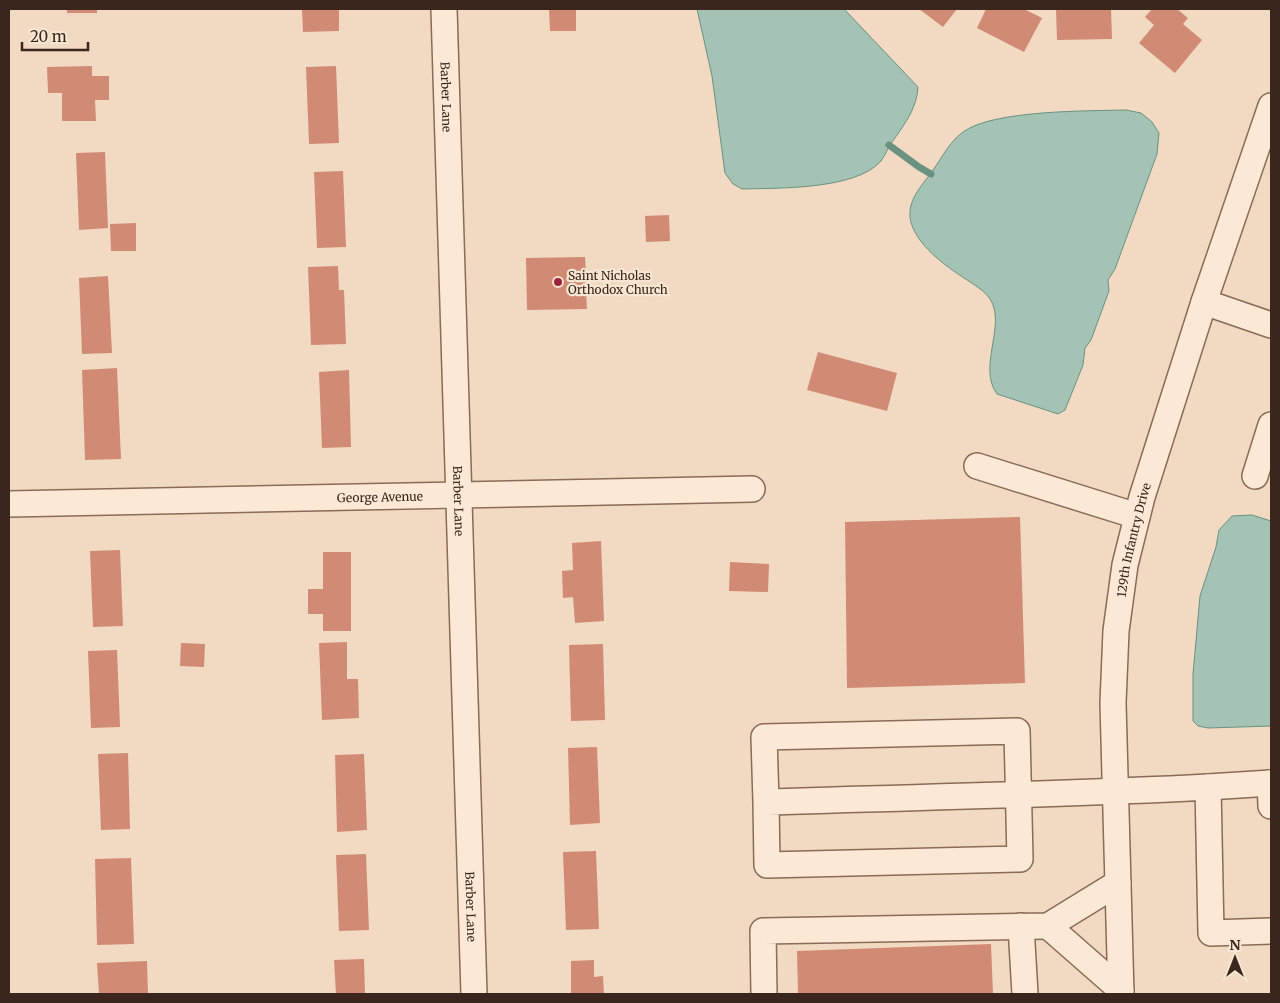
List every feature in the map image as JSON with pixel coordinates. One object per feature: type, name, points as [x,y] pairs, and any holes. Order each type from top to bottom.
[{"type":"street","name":"Barber Lane","points":[[444,9],[474,994]]},
{"type":"street","name":"129th Infantry Drive","points":[[1121,992],[1114,703],[1116,631],[1125,565],[1142,496],[1204,302],[1271,106]]},
{"type":"street","points":[[1204,302],[1271,325]]},
{"type":"street","points":[[1255,476],[1271,425]]},
{"type":"street","points":[[977,466],[1137,516]]},
{"type":"street","name":"George Avenue","points":[[9,504],[752,489]]},
{"type":"street","points":[[1017,731],[1020,859],[767,866],[766,802],[764,737],[1017,731]]},
{"type":"street","points":[[1208,787],[1211,933],[1271,931]]},
{"type":"street","points":[[766,802],[1116,792],[1208,787],[1271,791]]},
{"type":"street","points":[[764,994],[763,932],[1048,926],[1118,883]]},
{"type":"street","points":[[1021,926],[1025,994]]},
{"type":"street","points":[[1048,926],[1121,992]]},
{"type":"shaded area","points":[[697,9],[844,9],[918,87],[916,101],[910,114],[881,161],[869,170],[854,177],[815,186],[742,189],[733,184],[725,173],[712,76]]},
{"type":"shaded area","points":[[1126,110],[1141,113],[1152,122],[1159,133],[1157,154],[1115,269],[1108,280],[1109,291],[1091,340],[1085,348],[1083,365],[1065,410],[1058,414],[997,394],[992,383],[990,371],[995,321],[994,309],[990,299],[978,287],[942,262],[922,243],[911,221],[910,214],[913,201],[919,188],[952,142],[963,132],[977,125],[996,119],[1041,113]]},
{"type":"shaded area","points":[[1252,515],[1271,521],[1271,726],[1208,728],[1198,726],[1193,721],[1193,674],[1200,596],[1216,547],[1219,530],[1232,516]]},
{"type":"building","points":[[67,9],[97,9],[97,13],[67,13]]},
{"type":"building","points":[[302,9],[339,9],[339,31],[303,32]]},
{"type":"building","points":[[549,9],[576,9],[576,31],[550,31]]},
{"type":"building","points":[[919,9],[957,9],[943,27]]},
{"type":"building","points":[[986,9],[1024,9],[1042,18],[1024,52],[977,28]]},
{"type":"building","points":[[1056,9],[1111,9],[1112,39],[1057,40]]},
{"type":"building","points":[[1152,9],[1177,9],[1188,18],[1183,24],[1202,40],[1175,73],[1139,43],[1154,25],[1145,17]]},
{"type":"building","points":[[92,66],[92,76],[109,76],[109,100],[95,100],[96,121],[62,121],[62,93],[48,93],[47,67]]},
{"type":"building","points":[[336,66],[339,143],[309,144],[306,67]]},
{"type":"building","points":[[105,152],[108,228],[79,230],[76,153]]},
{"type":"building","points":[[343,171],[346,247],[317,248],[314,172]]},
{"type":"building","points":[[669,215],[670,241],[646,242],[645,216]]},
{"type":"building","points":[[136,223],[136,251],[111,251],[110,224]]},
{"type":"building","name":"Saint Nicholas Orthodox Church","points":[[585,257],[586,272],[590,276],[590,288],[586,292],[587,309],[527,310],[526,258]]},
{"type":"building","points":[[338,266],[339,290],[344,290],[346,344],[311,345],[308,267]]},
{"type":"building","points":[[108,276],[112,353],[82,354],[79,278]]},
{"type":"building","points":[[818,352],[897,373],[887,411],[807,390]]},
{"type":"building","points":[[117,368],[121,459],[85,460],[82,370]]},
{"type":"building","points":[[349,370],[351,447],[322,448],[319,372]]},
{"type":"building","points":[[1020,517],[1025,683],[847,688],[845,522]]},
{"type":"building","points":[[601,541],[604,621],[575,623],[573,597],[563,598],[562,571],[573,570],[572,543]]},
{"type":"building","points":[[120,550],[123,626],[93,627],[90,551]]},
{"type":"building","points":[[323,552],[351,552],[351,631],[323,631],[323,614],[308,614],[308,589],[323,589]]},
{"type":"building","points":[[730,562],[769,564],[768,592],[729,591]]},
{"type":"building","points":[[347,642],[347,679],[358,679],[359,718],[322,720],[319,643]]},
{"type":"building","points":[[181,643],[205,644],[204,667],[180,666]]},
{"type":"building","points":[[603,644],[605,720],[571,721],[569,645]]},
{"type":"building","points":[[117,650],[120,727],[91,728],[88,651]]},
{"type":"building","points":[[597,747],[600,823],[570,825],[568,748]]},
{"type":"building","points":[[128,753],[130,829],[101,830],[98,754]]},
{"type":"building","points":[[364,754],[367,830],[337,832],[335,755]]},
{"type":"building","points":[[596,851],[599,929],[566,930],[563,852]]},
{"type":"building","points":[[366,854],[369,930],[339,931],[336,855]]},
{"type":"building","points":[[131,858],[134,944],[97,945],[95,859]]},
{"type":"building","points":[[991,944],[993,994],[798,994],[797,951]]},
{"type":"building","points":[[364,959],[365,994],[336,994],[334,960]]},
{"type":"building","points":[[594,960],[594,977],[603,976],[604,994],[571,994],[571,961]]},
{"type":"building","points":[[147,961],[148,994],[99,994],[97,963]]},
{"type":"waterway","points":[[889,145],[931,174]]},
{"type":"place","name":"Saint Nicholas Orthodox Church","points":[[558,282]]}]
